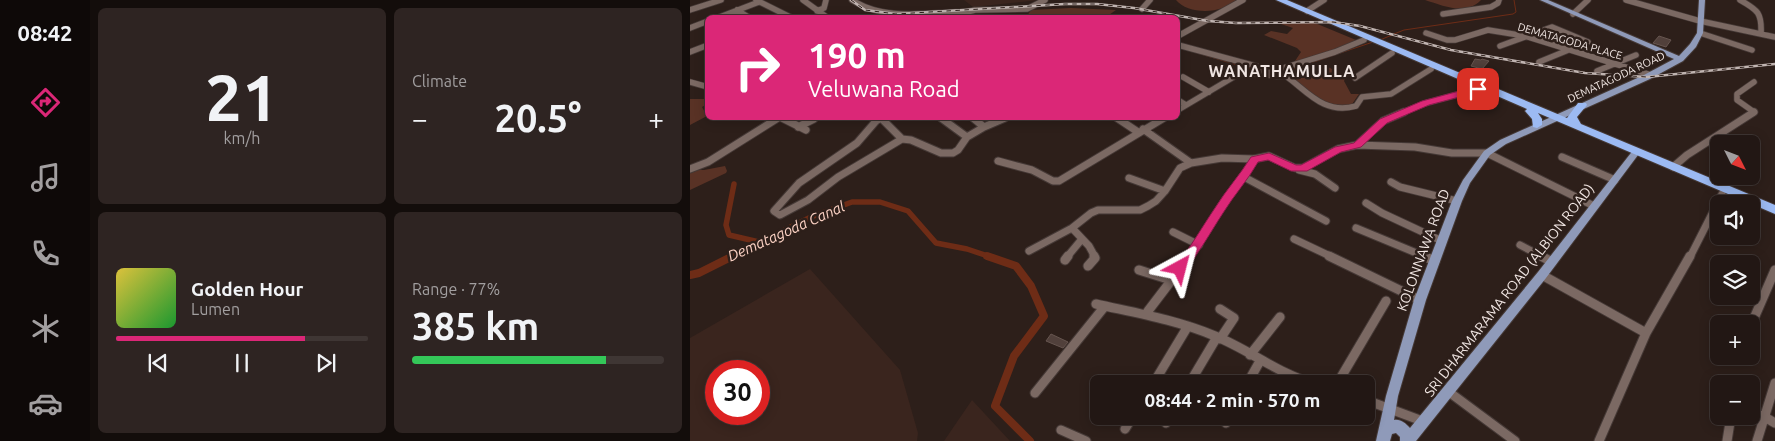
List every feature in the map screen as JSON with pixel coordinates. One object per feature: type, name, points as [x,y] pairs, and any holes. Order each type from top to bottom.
[{"type":"highway","points":[[1269,0],[1553,118],[1722,194]]},
{"type":"highway","points":[[1280,0],[1392,53],[1530,111],[1577,126],[1635,154],[1674,167],[1775,210]]},
{"type":"highway","points":[[1577,126],[1572,117],[1582,105]]},
{"type":"highway","points":[[1530,111],[1537,119],[1537,125]]},
{"type":"highway","points":[[1760,211],[1775,217]]},
{"type":"main road","points":[[1543,0],[1680,60]]},
{"type":"main road","points":[[1700,33],[1702,0]]},
{"type":"main road","name":"DEMATAGODA ROAD","points":[[1553,118],[1651,75],[1680,60],[1693,45],[1700,33]]},
{"type":"main road","name":"KOLONNAWA ROAD","points":[[1385,438],[1390,409],[1420,300],[1466,182],[1488,154],[1502,142],[1553,118]]},
{"type":"main road","name":"SRI DHARMARAMA ROAD (ALBION ROAD)","points":[[1407,441],[1425,422],[1542,275],[1635,154]]},
{"type":"main road","points":[[1385,438],[1388,428],[1398,426],[1406,434],[1407,441]]},
{"type":"street","points":[[690,10],[721,0]]},
{"type":"street","points":[[803,0],[823,15]]},
{"type":"street","points":[[817,11],[824,8],[826,0]]},
{"type":"street","points":[[852,0],[861,7],[877,12],[968,12],[1028,9],[1045,0]]},
{"type":"street","points":[[1142,9],[1150,0]]},
{"type":"street","points":[[1180,35],[1243,0]]},
{"type":"street","points":[[1306,11],[1324,0]]},
{"type":"street","points":[[1443,14],[1490,7],[1498,3],[1499,0]]},
{"type":"street","points":[[1573,14],[1588,0]]},
{"type":"street","points":[[1626,0],[1700,21],[1775,38]]},
{"type":"street","points":[[1740,0],[1757,10],[1762,18],[1761,34]]},
{"type":"street","points":[[724,15],[758,1],[785,14]]},
{"type":"street","points":[[737,10],[745,15]]},
{"type":"street","points":[[964,15],[968,12]]},
{"type":"street","points":[[690,28],[705,22]]},
{"type":"street","points":[[1500,46],[1555,27],[1588,42]]},
{"type":"street","name":"DEMATAGODA PLACE","points":[[1426,33],[1447,40],[1455,40],[1488,30],[1525,36],[1651,75]]},
{"type":"street","points":[[1700,33],[1752,50]]},
{"type":"street","points":[[1539,62],[1595,40]]},
{"type":"street","points":[[1180,46],[1274,71],[1372,42]]},
{"type":"street","points":[[690,52],[705,46]]},
{"type":"street","points":[[1354,78],[1392,53]]},
{"type":"street","points":[[1597,71],[1636,55]]},
{"type":"street","points":[[1180,109],[1237,75],[1247,72],[1272,77],[1286,76],[1312,97],[1335,107],[1353,108],[1362,97],[1391,94],[1430,69]]},
{"type":"street","points":[[1183,77],[1209,92]]},
{"type":"street","points":[[690,82],[705,86]]},
{"type":"street","points":[[1674,167],[1687,154],[1752,115],[1754,112],[1751,108],[1737,100],[1737,94],[1754,82]]},
{"type":"street","points":[[1357,145],[1383,121],[1426,103],[1478,89]]},
{"type":"street","points":[[1180,101],[1186,105]]},
{"type":"street","points":[[690,169],[708,162],[775,120]]},
{"type":"street","points":[[786,120],[806,130]]},
{"type":"street","points":[[798,127],[812,120]]},
{"type":"street","points":[[878,120],[857,143],[799,183],[774,211],[780,214],[808,200],[838,177],[902,139],[910,140],[941,153],[948,153],[958,150],[966,137],[1000,120]]},
{"type":"street","points":[[883,120],[902,139]]},
{"type":"street","points":[[945,120],[966,137]]},
{"type":"street","points":[[975,120],[984,127]]},
{"type":"street","points":[[1121,120],[1141,130],[1191,163]]},
{"type":"street","points":[[998,161],[1032,170],[1053,181],[1059,181],[1160,120]]},
{"type":"street","points":[[1295,168],[1303,168],[1338,149],[1357,145],[1488,154],[1594,206]]},
{"type":"street","points":[[1029,251],[1072,228],[1091,213],[1098,210],[1140,210],[1156,202],[1165,192],[1180,168],[1191,163],[1222,158],[1254,159],[1269,156],[1295,168],[1315,174],[1335,188]]},
{"type":"street","points":[[1562,157],[1615,180]]},
{"type":"street","points":[[1148,311],[1199,245],[1220,209],[1244,177],[1254,159]]},
{"type":"street","points":[[1244,177],[1326,221]]},
{"type":"street","points":[[1129,178],[1165,192]]},
{"type":"street","points":[[1391,182],[1400,187],[1458,201]]},
{"type":"street","points":[[1599,441],[1646,333],[1688,261],[1722,194]]},
{"type":"street","points":[[1366,203],[1382,214],[1442,241]]},
{"type":"street","points":[[1072,228],[1094,253],[1094,258],[1088,266]]},
{"type":"street","points":[[1356,228],[1434,261]]},
{"type":"street","points":[[1173,232],[1199,245]]},
{"type":"street","points":[[1065,260],[1082,239]]},
{"type":"street","points":[[1294,239],[1420,300]]},
{"type":"street","points":[[1520,245],[1552,262]]},
{"type":"street","points":[[1139,270],[1171,280]]},
{"type":"street","points":[[1755,315],[1775,270]]},
{"type":"street","points":[[1542,275],[1646,333]]},
{"type":"street","points":[[1342,375],[1386,301]]},
{"type":"street","points":[[1035,393],[1100,305],[1188,326],[1218,338],[1285,375]]},
{"type":"street","points":[[1195,375],[1218,338],[1234,318],[1228,312],[1220,309]]},
{"type":"street","points":[[1250,355],[1280,318]]},
{"type":"street","points":[[1158,375],[1188,326]]},
{"type":"street","points":[[1253,375],[1260,361]]},
{"type":"street","points":[[1757,441],[1763,416],[1772,399],[1775,383]]},
{"type":"street","points":[[1449,392],[1514,441]]},
{"type":"street","points":[[1375,403],[1425,422]]},
{"type":"street","points":[[1760,416],[1775,423]]},
{"type":"street","points":[[1125,429],[1127,425]]},
{"type":"street","points":[[1727,441],[1729,425]]},
{"type":"street","points":[[1061,430],[1086,441]]},
{"type":"shaded area","points":[[964,0],[1039,0],[973,7]]},
{"type":"shaded area","points":[[1176,0],[1236,0],[1223,8],[1206,11],[1189,8],[1181,5]]},
{"type":"shaded area","points":[[1425,0],[1481,0],[1469,8],[1462,9],[1447,7]]},
{"type":"shaded area","points":[[1071,8],[1116,10],[1109,15],[1028,15],[1031,10]]},
{"type":"shaded area","points":[[1278,23],[1315,23],[1356,40],[1352,44],[1297,62],[1295,61],[1301,52],[1297,48],[1264,35],[1271,31],[1287,34],[1293,28]]},
{"type":"shaded area","points":[[1320,63],[1346,76],[1344,81],[1351,94],[1359,94],[1350,107],[1331,104],[1316,98],[1289,75],[1289,72]]},
{"type":"shaded area","points":[[690,99],[705,99],[705,105],[702,107],[705,117],[690,125]]},
{"type":"shaded area","points":[[725,166],[726,173],[690,190],[690,170],[704,170]]},
{"type":"shaded area","points":[[810,269],[900,370],[918,433],[917,441],[690,441],[690,338]]},
{"type":"shaded area","points":[[972,400],[1010,441],[944,441]]},
{"type":"building","points":[[1659,36],[1671,40],[1666,47],[1653,43]]},
{"type":"building","points":[[1475,59],[1489,61],[1482,69],[1471,66]]},
{"type":"building","points":[[1051,334],[1068,342],[1063,348],[1046,341]]},
{"type":"waterway","points":[[1394,34],[1404,30],[1513,14],[1516,12],[1514,0]]},
{"type":"waterway","points":[[1380,40],[1392,35]]},
{"type":"waterway","points":[[1278,74],[1373,42]]},
{"type":"waterway","points":[[1194,52],[1261,72]]},
{"type":"waterway","points":[[734,184],[726,225],[729,235],[759,242]]},
{"type":"waterway","name":"Dematagoda Canal","points":[[730,257],[811,217],[852,202],[880,202],[908,211],[936,243],[967,249],[991,257]]},
{"type":"waterway","name":"Dematagoda Canal","points":[[690,275],[699,273],[733,256]]},
{"type":"waterway","name":"Dematagoda Canal","points":[[987,256],[1016,266],[1031,286],[1044,316],[1014,356],[995,406],[1030,441]]},
{"type":"railway","points":[[851,0],[865,10],[896,14],[1065,4],[1097,4],[1174,15]]},
{"type":"railway","points":[[1180,16],[1236,23],[1333,22],[1360,26],[1451,50],[1585,73],[1647,77],[1775,64]]},
{"type":"district","name":"WANATHAMULLA","points":[[1282,71]]},
{"type":"route","points":[[1180,268],[1199,245],[1220,209],[1244,177],[1254,159],[1269,156],[1295,168],[1303,168],[1338,149],[1357,145],[1383,121],[1426,103],[1478,89]]}]
